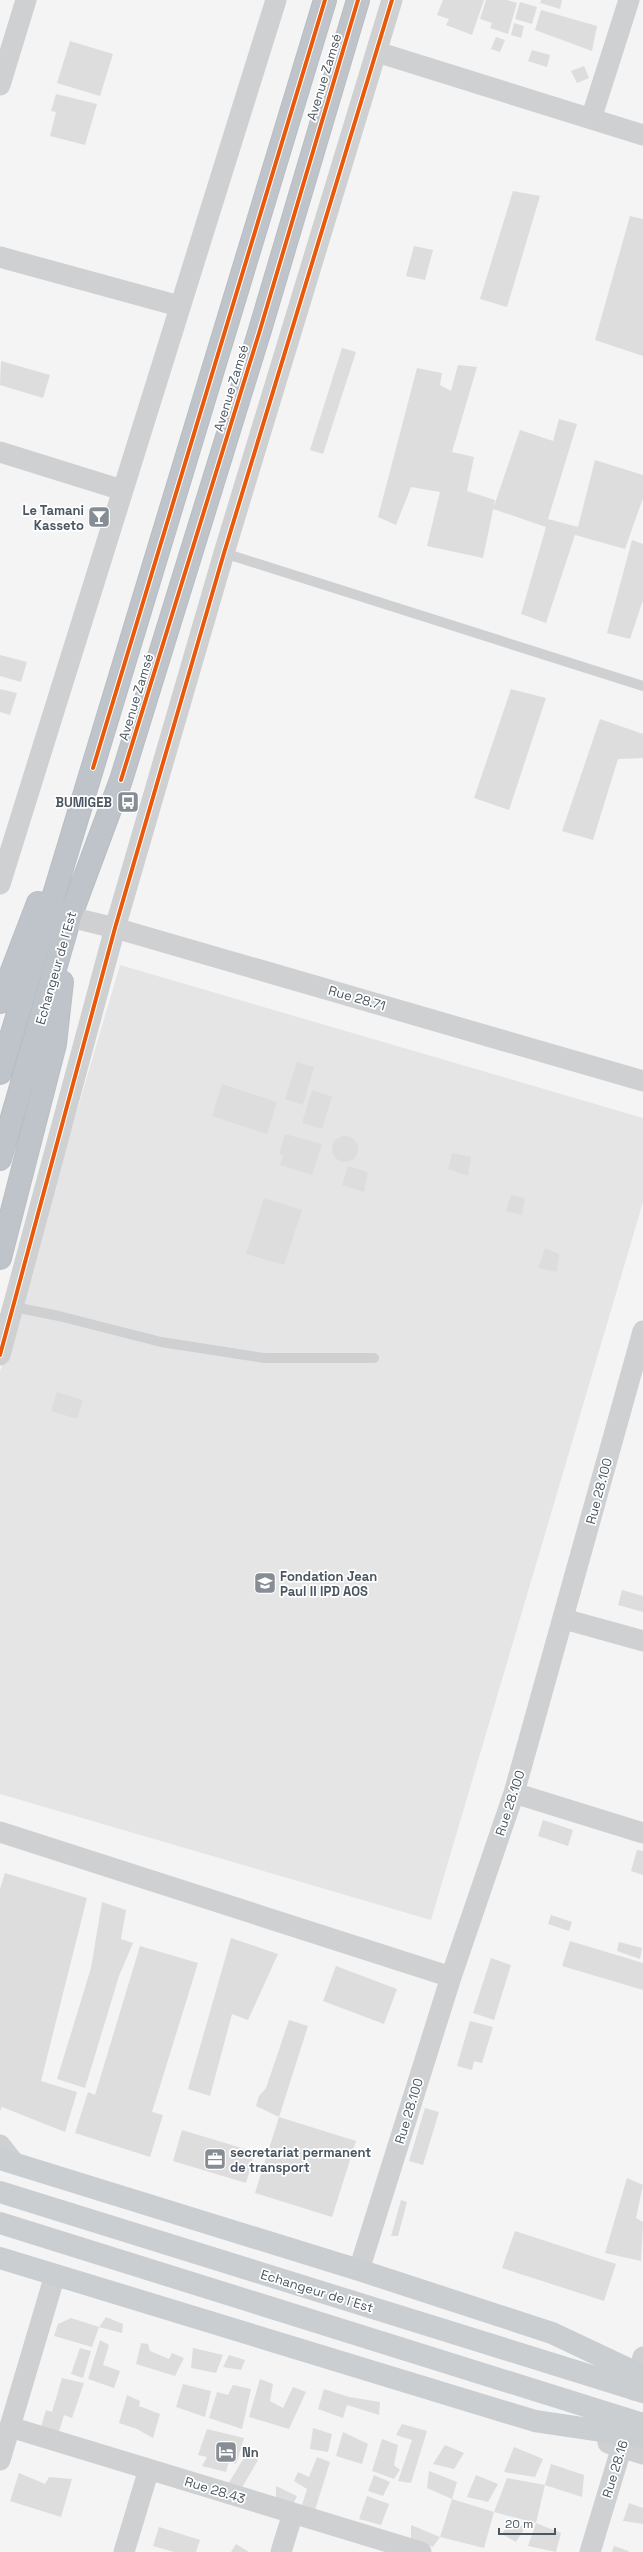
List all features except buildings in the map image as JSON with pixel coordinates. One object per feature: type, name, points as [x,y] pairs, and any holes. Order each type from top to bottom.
[{"type":"highway","name":"Avenue Zamsé","points":[[93,768],[325,0]]},
{"type":"highway","name":"Avenue Zamsé","points":[[121,780],[260,330],[358,0]]},
{"type":"highway","name":"Echangeur de l´Est","points":[[0,1073],[93,768]]},
{"type":"highway","name":"Echangeur de l´Est","points":[[0,1159],[70,917],[121,780]]},
{"type":"highway","points":[[0,1002],[22,942],[82,800]]},
{"type":"highway","points":[[0,1258],[54,1044],[70,917]]},
{"type":"main road","points":[[8,2161],[359,2270],[552,2333],[640,2378]]},
{"type":"main road","name":"Echangeur de l´Est","points":[[0,2192],[640,2378]]},
{"type":"main road","points":[[0,2223],[632,2432]]},
{"type":"main road","points":[[0,2258],[535,2421],[632,2432]]},
{"type":"street","points":[[1,77],[26,0]]},
{"type":"street","points":[[0,884],[179,306],[276,0]]},
{"type":"street","points":[[0,1355],[115,928],[224,553],[392,0]]},
{"type":"street","points":[[592,119],[629,0]]},
{"type":"street","points":[[377,52],[643,134]]},
{"type":"street","points":[[0,257],[179,306]]},
{"type":"street","points":[[0,452],[122,490]]},
{"type":"street","name":"Rue 28.71","points":[[70,917],[115,928],[643,1082]]},
{"type":"street","name":"Rue 28.100","points":[[359,2270],[451,1977],[514,1793],[643,1331]]},
{"type":"street","points":[[564,1618],[643,1642]]},
{"type":"street","points":[[514,1793],[643,1833]]},
{"type":"street","points":[[0,1832],[451,1977]]},
{"type":"street","points":[[0,2145],[8,2161]]},
{"type":"street","points":[[0,2460],[55,2275]]},
{"type":"street","name":"Rue 28.43","points":[[10,2427],[421,2552]]},
{"type":"street","points":[[632,2432],[643,2454]]},
{"type":"street","name":"Rue 28.16","points":[[590,2552],[632,2432]]},
{"type":"street","points":[[124,2552],[149,2469]]},
{"type":"street","points":[[281,2552],[293,2513]]},
{"type":"lane","points":[[224,553],[643,686]]},
{"type":"lane","points":[[14,1307],[58,1316],[160,1342],[264,1358],[374,1358]]},
{"type":"shaded area","name":"Fondation Jean Paul II IPD AOS","points":[[120,965],[643,1118],[643,1202],[431,1920],[0,1794],[0,1372]]},
{"type":"cycle path","points":[[93,768],[325,0]]},
{"type":"cycle path","points":[[121,780],[260,330],[358,0]]},
{"type":"cycle path","points":[[0,1355],[115,928],[224,553],[392,0]]},
{"type":"place","name":"Le Tamani Kasseto","points":[[99,517]]},
{"type":"place","name":"BUMIGEB","points":[[128,802]]},
{"type":"place","name":"Fondation Jean Paul II IPD AOS","points":[[265,1583]]},
{"type":"place","name":"secretariat permanent de transport","points":[[215,2159]]},
{"type":"place","name":"Nn","points":[[226,2452]]}]
